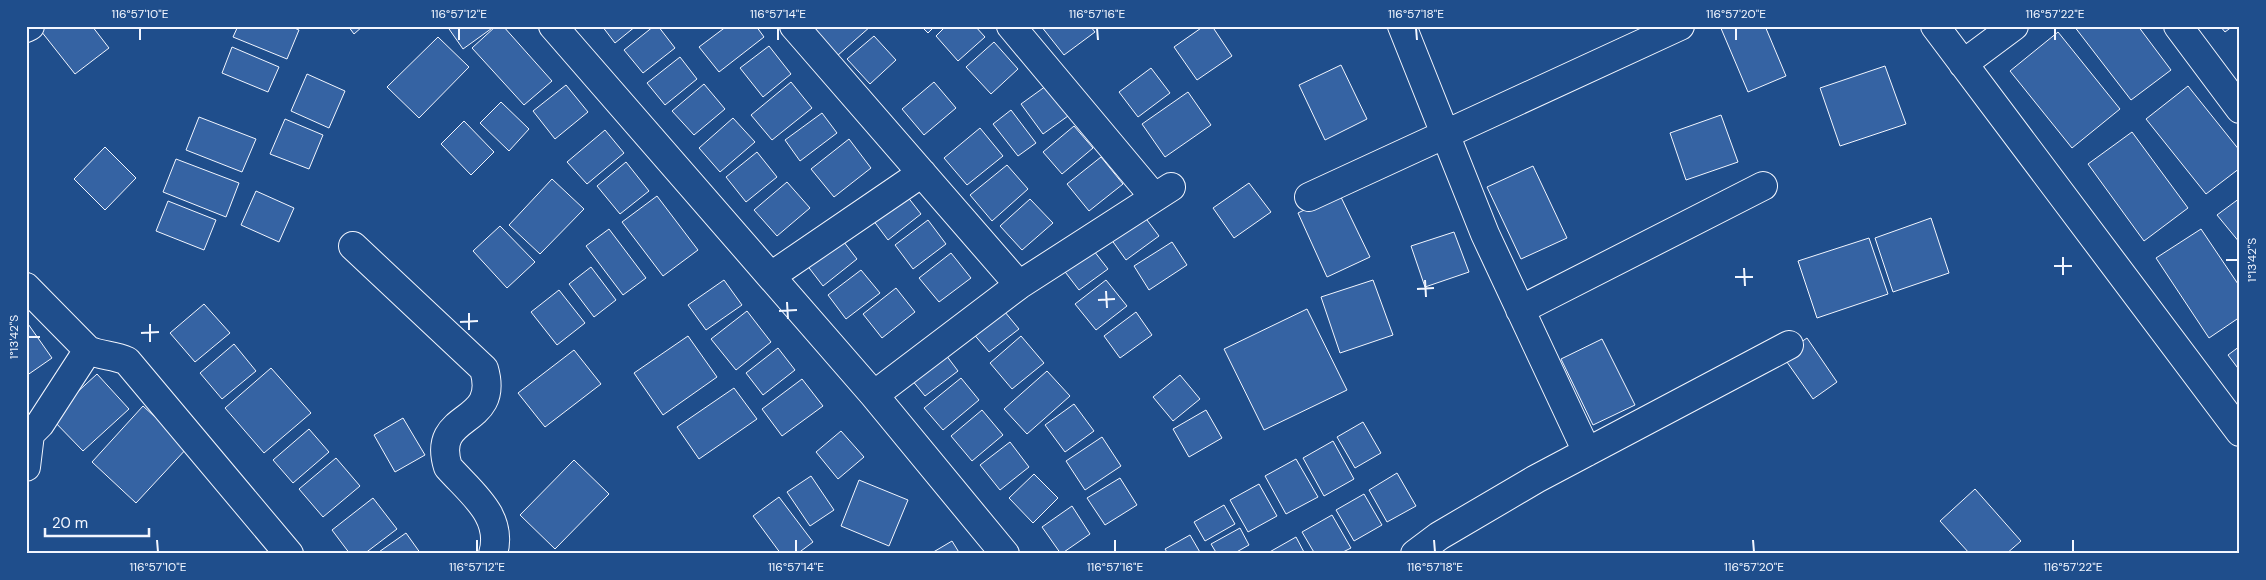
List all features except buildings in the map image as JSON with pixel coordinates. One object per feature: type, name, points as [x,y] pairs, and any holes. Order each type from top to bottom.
[{"type":"street","points":[[26,28],[30,26]]},
{"type":"street","points":[[553,26],[874,395],[1004,554]]},
{"type":"street","points":[[794,26],[1019,284]]},
{"type":"street","points":[[874,395],[1019,284],[1163,192],[1011,26]]},
{"type":"street","points":[[1402,26],[1485,234],[1587,452]]},
{"type":"street","points":[[1309,197],[1446,136],[1680,26]]},
{"type":"street","points":[[1935,26],[2240,432]]},
{"type":"street","points":[[1963,64],[2014,26]]},
{"type":"street","points":[[2178,26],[2240,110]]},
{"type":"street","points":[[771,276],[922,173]]},
{"type":"street","points":[[1520,310],[1762,186]]},
{"type":"street","points":[[353,246],[484,369],[489,385],[483,404],[452,430],[445,439],[445,456],[448,467],[492,518],[496,532],[493,554]]},
{"type":"street","points":[[26,288],[88,350],[99,356],[118,357],[127,361],[289,554]]},
{"type":"street","points":[[1414,554],[1439,536],[1504,498],[1789,345]]},
{"type":"street","points":[[26,467],[30,434],[40,424],[88,350]]}]
